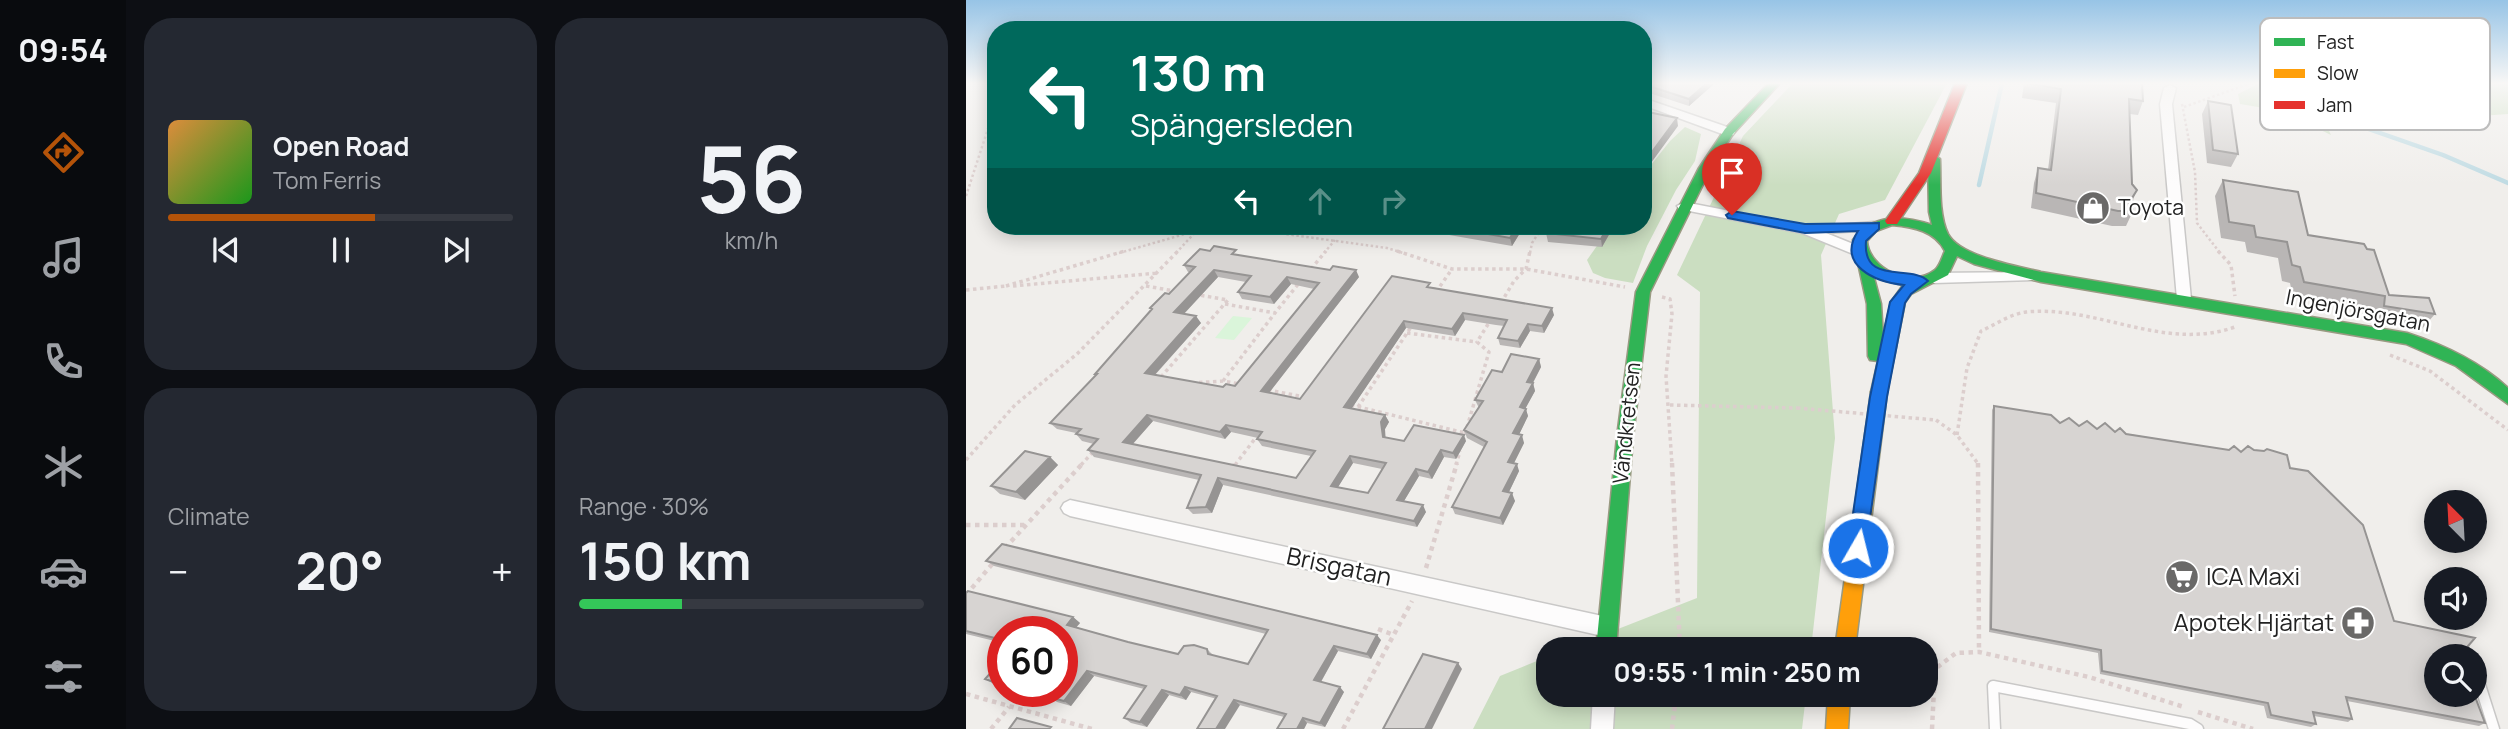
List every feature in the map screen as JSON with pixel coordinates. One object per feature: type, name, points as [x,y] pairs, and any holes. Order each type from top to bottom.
[{"type":"main road","name":"Vändkretsen","points":[[1607,637],[1625,437],[1643,292],[1684,206],[1729,132],[1743,117]]},
{"type":"main road","points":[[1892,221],[1910,200],[1934,158],[1949,117]]},
{"type":"main road","points":[[1846,637],[1878,397],[1898,302],[1906,290],[1928,280],[1950,264],[1946,241],[1936,212],[1934,158]]},
{"type":"main road","points":[[1878,397],[1874,304],[1859,241],[1864,233],[1874,226],[1892,221],[1920,224],[1946,241]]},
{"type":"main road","name":"Ingenjörsgatan","points":[[1946,241],[1979,261],[2040,277],[2184,299],[2383,334],[2430,345],[2482,373],[2508,398]]},
{"type":"main road","points":[[1861,257],[1874,272],[1888,278],[1928,280]]},
{"type":"main road","points":[[1837,729],[1838,707]]},
{"type":"street","points":[[1687,117],[1729,132]]},
{"type":"street","points":[[2167,117],[2184,299]]},
{"type":"street","points":[[1684,206],[1805,229],[1874,226]]},
{"type":"street","points":[[1805,229],[1861,257]]},
{"type":"street","name":"Ingenjörsgatan","points":[[1928,280],[2040,277]]},
{"type":"street","name":"Brisgatan","points":[[1070,508],[1607,627]]},
{"type":"street","points":[[1602,729],[1603,707]]},
{"type":"lane","points":[[1995,729],[1993,686],[2190,724],[2198,729]]},
{"type":"lane","points":[[2487,707],[2494,729]]},
{"type":"path","points":[[1957,435],[1966,368],[1981,331],[2024,312],[2067,312],[2117,325],[2186,336],[2222,334],[2237,326],[2231,265],[2208,240],[2197,223],[2195,172],[2186,117]]},
{"type":"path","points":[[966,196],[987,132]]},
{"type":"path","points":[[1006,286],[1184,235]]},
{"type":"path","points":[[966,460],[1015,405],[1077,354],[1146,286],[1191,235]]},
{"type":"path","points":[[1300,235],[1387,248],[1452,268],[1527,269],[1591,279],[1670,299],[1672,314],[1666,376],[1670,405],[1680,637]]},
{"type":"path","points":[[1477,342],[1514,281],[1527,269],[1532,243],[1537,235]]},
{"type":"path","points":[[1310,271],[1336,240]]},
{"type":"path","points":[[1430,301],[1452,268]]},
{"type":"path","points":[[966,290],[1158,273]]},
{"type":"path","points":[[1223,381],[1301,281]]},
{"type":"path","points":[[1146,286],[1228,300],[1159,380],[1170,381]]},
{"type":"path","points":[[1225,304],[1275,313]]},
{"type":"path","points":[[1358,407],[1414,322]]},
{"type":"path","points":[[1343,729],[1421,585],[1489,352],[1477,342],[1407,333]]},
{"type":"path","points":[[2380,352],[2430,371],[2508,430]]},
{"type":"path","points":[[1181,382],[1223,381],[1249,386]]},
{"type":"path","points":[[1262,388],[1312,398]]},
{"type":"path","points":[[1281,404],[1289,394]]},
{"type":"path","points":[[1346,405],[1465,433]]},
{"type":"path","points":[[1670,405],[1797,408],[1936,420],[1957,435],[1979,465],[1979,652]]},
{"type":"path","points":[[1227,475],[1258,434]]},
{"type":"path","points":[[966,595],[1024,525],[1093,453]]},
{"type":"path","points":[[966,525],[1024,525]]},
{"type":"path","points":[[1378,629],[1394,635]]},
{"type":"path","points":[[1932,729],[1935,669],[1956,653],[1979,652],[2089,677],[2253,729]]},
{"type":"path","points":[[966,694],[987,700]]},
{"type":"path","points":[[991,729],[1009,707],[1092,729]]},
{"type":"path","points":[[1672,729],[1675,707]]},
{"type":"green space","points":[[1761,117],[1929,117],[1885,200],[1839,214],[1821,255],[1835,438],[1812,637],[1598,637],[1697,598],[1700,292],[1677,275],[1743,136]]},
{"type":"green space","points":[[1685,127],[1701,134],[1695,161],[1676,190],[1647,246],[1633,283],[1593,273],[1587,260],[1605,235],[1652,235],[1652,164]]},
{"type":"green space","points":[[1233,316],[1252,318],[1234,340],[1215,338]]},
{"type":"green space","points":[[1536,661],[1536,707],[1805,707],[1802,729],[1473,729],[1500,676]]},
{"type":"building","points":[[1652,117],[1677,118],[1652,152]]},
{"type":"building","points":[[2058,117],[2130,117],[2132,184],[2137,190],[2132,198],[2133,211],[2118,211],[2036,193],[2038,168],[2051,170]]},
{"type":"building","points":[[2210,117],[2233,117],[2238,154],[2213,150]]},
{"type":"building","points":[[2223,180],[2298,192],[2308,235],[2364,244],[2367,249],[2374,250],[2389,295],[2429,298],[2435,314],[2384,306],[2385,296],[2304,282],[2300,267],[2292,265],[2287,242],[2256,237],[2254,226],[2229,222]]},
{"type":"building","points":[[1564,235],[1603,235],[1601,239]]},
{"type":"building","points":[[1214,246],[1236,250],[1232,254],[1330,270],[1333,266],[1356,270],[1261,391],[1300,399],[1392,276],[1430,283],[1427,287],[1552,308],[1542,326],[1528,324],[1518,341],[1498,338],[1507,320],[1463,313],[1452,329],[1404,321],[1344,407],[1385,415],[1381,422],[1383,437],[1404,441],[1414,425],[1464,435],[1453,453],[1441,450],[1428,472],[1416,469],[1397,500],[1423,505],[1414,521],[1218,478],[1206,507],[1187,508],[1201,475],[1088,450],[1098,439],[1076,434],[1081,429],[1050,423],[1097,374],[1152,309],[1150,308],[1165,293],[1169,294],[1195,267],[1184,265],[1200,249],[1210,251]],"holes":[[[1214,270],[1251,276],[1238,292],[1270,297],[1287,277],[1319,283],[1235,386],[1226,384],[1223,387],[1145,373],[1196,316],[1174,312]],[[1147,415],[1220,432],[1226,425],[1262,432],[1257,439],[1315,451],[1296,478],[1123,442]],[[1350,456],[1386,463],[1368,493],[1331,486]]]},
{"type":"building","points":[[1511,354],[1539,359],[1527,382],[1533,383],[1520,407],[1526,409],[1513,433],[1522,435],[1508,462],[1517,464],[1503,491],[1512,493],[1500,518],[1452,507],[1487,442],[1464,430],[1483,401],[1475,400],[1492,370],[1502,372]]},
{"type":"building","name":"ICA Maxi","points":[[1994,406],[2051,415],[2060,423],[2069,418],[2079,426],[2087,421],[2097,429],[2105,423],[2115,432],[2120,428],[2126,434],[2229,450],[2234,446],[2241,452],[2248,446],[2254,450],[2267,449],[2287,455],[2290,468],[2308,471],[2363,525],[2394,621],[2424,627],[2424,630],[2475,638],[2470,644],[2424,644],[2424,707],[2479,707],[2485,723],[2346,697],[2352,719],[2313,712],[2316,724],[2271,715],[2268,703],[2102,671],[2101,650],[1991,629]]},
{"type":"building","points":[[1025,451],[1050,457],[1016,492],[991,486]]},
{"type":"building","points":[[1002,544],[1377,635],[1367,654],[1334,646],[1314,680],[1340,687],[1320,723],[1303,718],[1297,729],[1277,729],[1286,714],[1234,700],[1216,729],[1197,729],[1217,696],[1185,687],[1180,695],[1162,690],[1140,722],[1124,718],[1146,686],[1087,671],[1078,683],[1078,628],[1178,654],[1184,646],[1194,645],[1207,649],[1208,654],[1248,664],[1268,630],[986,561]]},
{"type":"building","points":[[968,591],[1069,616],[987,616],[987,636],[966,631]]},
{"type":"building","points":[[1423,654],[1458,663],[1425,729],[1383,729]]},
{"type":"building","points":[[1017,718],[1051,727],[1009,729]]},
{"type":"waterway","points":[[1979,185],[1994,117]]},
{"type":"waterway","points":[[2372,130],[2443,155],[2508,183]]},
{"type":"traffic: fast","points":[[1607,637],[1625,437],[1643,292],[1705,168],[1729,132],[1743,117]]},
{"type":"traffic: fast","points":[[1934,159],[1936,212],[1942,237]]},
{"type":"traffic: fast","points":[[1892,221],[1919,225],[1942,236],[1952,251],[1943,271],[1927,281],[1908,282],[1888,277],[1871,266],[1861,254],[1860,240],[1871,228],[1892,221]]},
{"type":"traffic: fast","points":[[1949,246],[1979,261],[2041,277],[2407,339],[2461,362],[2508,398]]},
{"type":"traffic: fast","points":[[1863,263],[1874,304],[1876,356]]},
{"type":"traffic: fast","points":[[1879,392],[1898,302],[1906,290],[1921,281]]},
{"type":"traffic: slow","points":[[1847,637],[1879,392]]},
{"type":"traffic: slow","points":[[1837,729],[1838,707]]},
{"type":"traffic: jam","points":[[1892,221],[1925,173],[1947,117]]},
{"type":"place","name":"Toyota","points":[[2093,208]]},
{"type":"place","name":"ICA Maxi","points":[[2182,577]]},
{"type":"place","name":"Apotek Hjärtat","points":[[2358,623]]},
{"type":"route","points":[[1732,215],[1805,229],[1874,226],[1864,233],[1859,241],[1858,251],[1863,262],[1874,272],[1888,278],[1904,282],[1921,281],[1906,290],[1898,302],[1878,397],[1858,548]]}]
